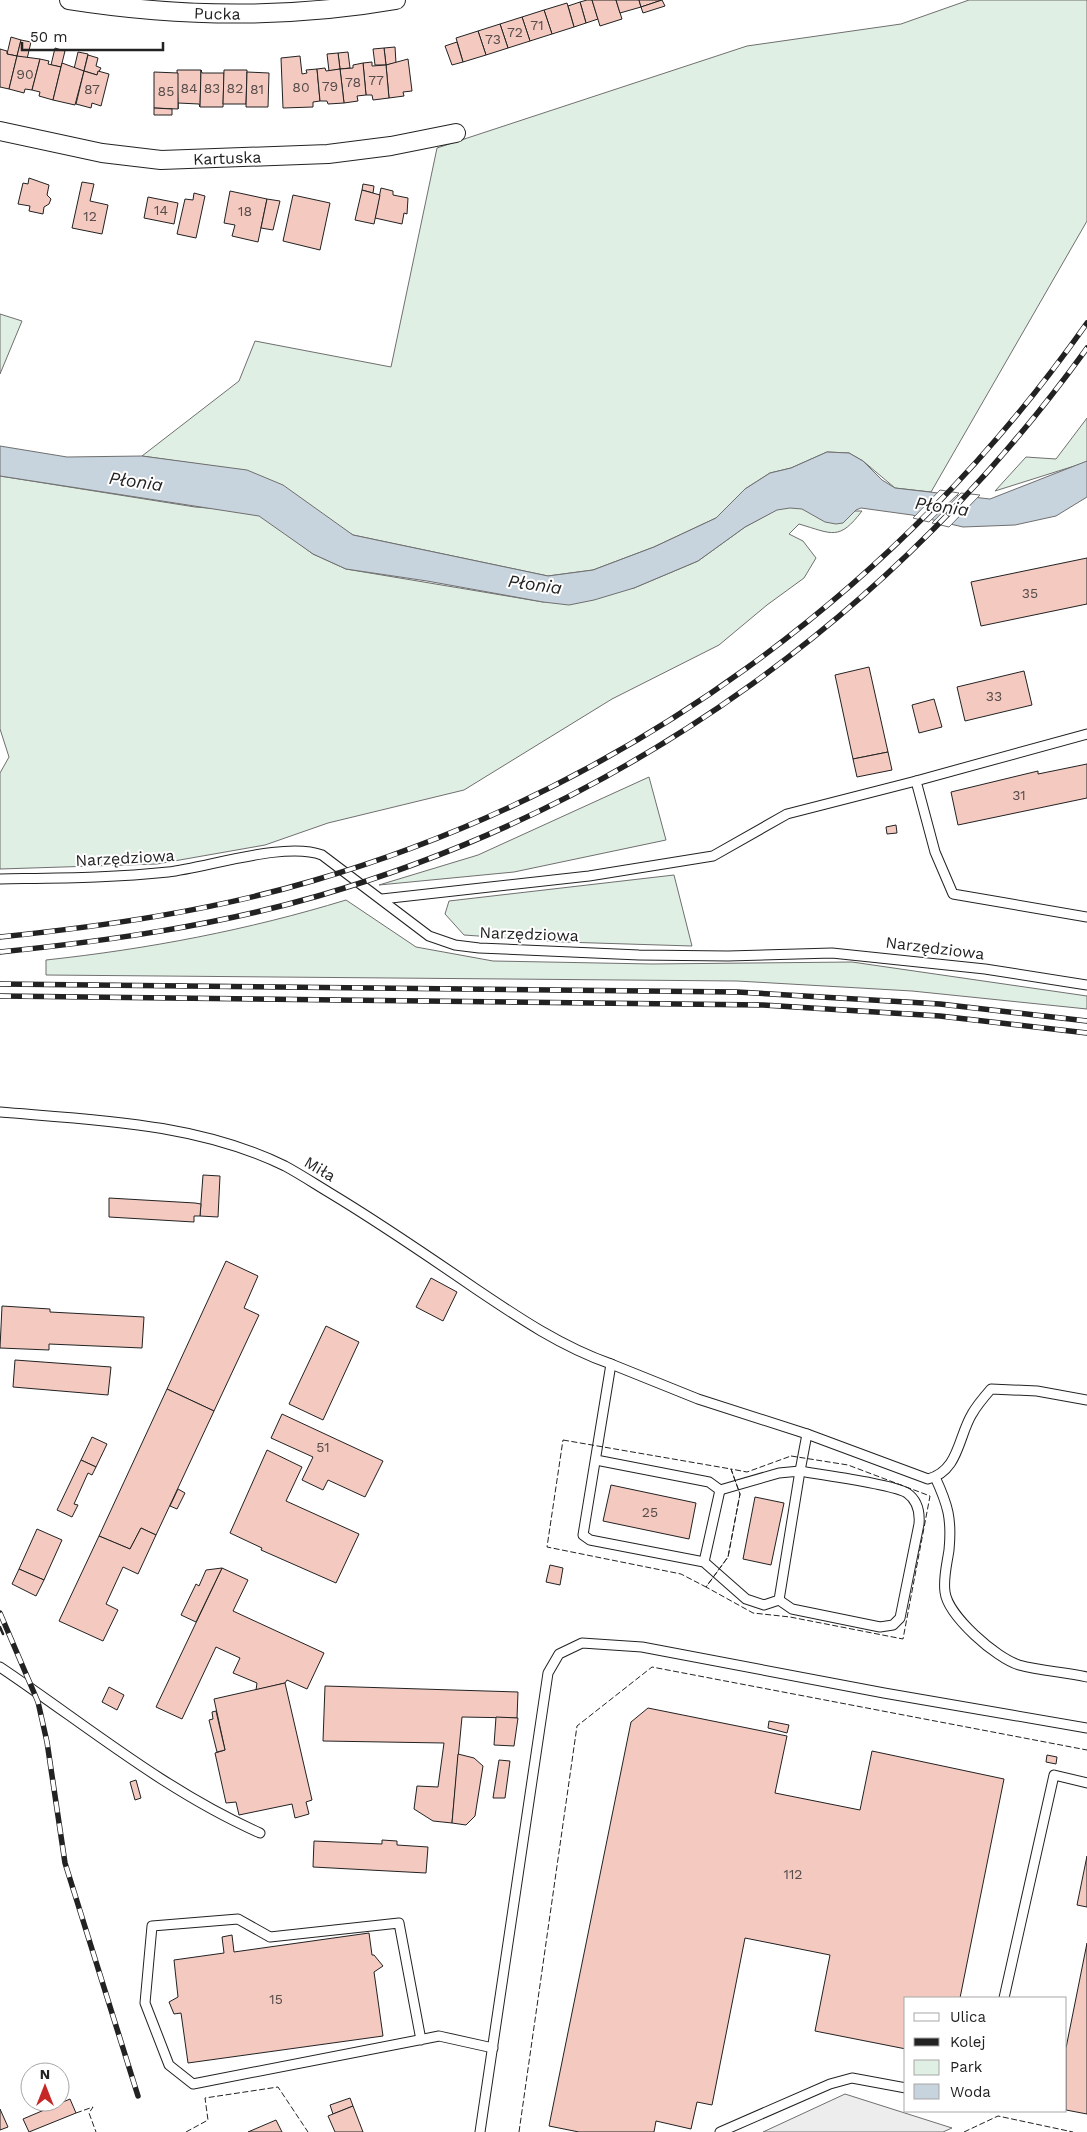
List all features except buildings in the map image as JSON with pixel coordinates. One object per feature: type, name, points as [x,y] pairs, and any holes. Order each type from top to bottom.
[{"type":"street","name":"Pucka","points":[[69,0],[123,8],[189,14],[250,14],[396,0]]},
{"type":"street","name":"Kartuska","points":[[0,131],[102,152],[161,160],[328,154],[391,146],[456,133]]},
{"type":"lane","points":[[382,900],[589,876],[713,856],[786,814],[1087,734]]},
{"type":"lane","points":[[916,781],[935,852],[953,894],[1087,917]]},
{"type":"lane","name":"Narzędziowa","points":[[0,879],[166,872],[203,867],[262,854],[302,850],[322,855],[429,936],[455,945],[479,948],[658,955],[832,953],[986,968],[1087,985]]},
{"type":"lane","name":"Miła","points":[[0,1112],[79,1118],[201,1136],[233,1145],[285,1166],[360,1211],[520,1319],[585,1355],[698,1399],[807,1434],[892,1467],[928,1479],[935,1477]]},
{"type":"lane","points":[[611,1364],[583,1535],[590,1540],[704,1562],[746,1599],[764,1605],[779,1600]]},
{"type":"lane","points":[[1087,1400],[1036,1391],[990,1389],[971,1414],[951,1466],[944,1473],[935,1477],[948,1504],[945,1592],[949,1607],[969,1629],[992,1649],[1018,1664],[1087,1677]]},
{"type":"lane","points":[[779,1600],[807,1434]]},
{"type":"lane","points":[[596,1460],[709,1482],[720,1490]]},
{"type":"lane","points":[[720,1490],[779,1473],[800,1471],[901,1490],[916,1503],[919,1509],[919,1524],[900,1618],[893,1625],[880,1627],[792,1610],[779,1600]]},
{"type":"lane","points":[[704,1562],[720,1490]]},
{"type":"lane","points":[[480,2132],[548,1673],[559,1654],[582,1643],[642,1647],[875,1691],[1085,1726]]},
{"type":"lane","points":[[0,1667],[164,1781],[217,1814],[260,1833]]},
{"type":"lane","points":[[1004,1997],[1054,1775],[1087,1783]]},
{"type":"lane","points":[[422,2040],[399,1923],[270,1937],[238,1919],[152,1926],[146,2003],[169,2065],[193,2084],[422,2040],[439,2036],[493,2048]]},
{"type":"lane","points":[[720,2132],[830,2084],[852,2078],[904,2088]]},
{"type":"green space","points":[[969,0],[1087,0],[1087,221],[931,492],[895,488],[863,461],[849,453],[827,452],[791,468],[770,473],[745,489],[716,518],[654,547],[593,570],[548,576],[353,535],[247,471],[142,456],[239,381],[255,341],[391,367],[437,148],[747,46],[901,24]]},
{"type":"green space","points":[[0,314],[22,321],[0,374]]},
{"type":"green space","points":[[1087,418],[1087,462],[995,491],[1026,457],[1056,459]]},
{"type":"green space","points":[[0,476],[195,507],[257,512],[313,554],[346,569],[543,602],[634,588],[698,561],[745,527],[798,498],[833,511],[862,511],[854,521],[841,531],[828,532],[799,524],[789,534],[803,541],[816,558],[804,578],[767,605],[719,645],[612,699],[464,790],[328,823],[265,845],[157,864],[0,869],[0,773],[9,757],[0,729]]},
{"type":"green space","points":[[649,777],[666,840],[514,872],[379,885],[478,855]]},
{"type":"green space","points":[[674,875],[692,946],[563,942],[464,935],[445,914],[449,901]]},
{"type":"green space","points":[[346,900],[416,947],[493,961],[652,964],[852,962],[1087,996],[1087,1009],[912,991],[737,981],[46,975],[46,960],[198,937],[309,911]]},
{"type":"shaded area","points":[[845,2094],[952,2128],[943,2132],[763,2132]]},
{"type":"water","name":"Płonia","points":[[0,446],[67,457],[142,456],[247,470],[283,485],[353,535],[548,576],[593,570],[654,547],[716,518],[745,489],[770,473],[791,468],[827,452],[849,453],[863,461],[882,480],[895,488],[990,499],[1087,461],[1087,497],[1056,516],[1015,525],[963,527],[912,515],[861,508],[856,510],[843,523],[836,524],[825,522],[802,509],[777,510],[745,527],[698,561],[634,588],[569,605],[346,569],[313,554],[259,516],[0,476]]},
{"type":"pier","points":[[940,490],[959,493],[929,522],[913,518]]},
{"type":"pier","points":[[961,493],[980,495],[949,527],[932,523]]},
{"type":"railway","points":[[0,937],[158,916],[235,901],[312,881],[428,842],[539,793],[646,735],[747,668],[842,593],[931,510],[1013,420],[1087,323]]},
{"type":"railway","points":[[0,952],[80,943],[200,924],[279,907],[318,896],[433,857],[543,809],[649,752],[749,686],[843,613],[931,532],[1012,443],[1087,348]]},
{"type":"railway","points":[[0,984],[737,992],[940,1004],[1087,1021]]},
{"type":"railway","points":[[0,996],[763,1005],[940,1016],[1087,1033]]},
{"type":"railway","points":[[0,1613],[38,1702],[47,1742],[65,1863],[138,2096]]},
{"type":"fence","points":[[563,1440],[731,1469],[740,1494],[728,1557],[706,1587],[681,1574],[547,1547],[563,1440]]},
{"type":"fence","points":[[791,1456],[848,1465],[930,1496],[903,1639],[790,1617],[753,1613],[706,1587],[728,1557],[740,1494],[731,1469],[747,1472],[791,1456]]},
{"type":"fence","points":[[519,2132],[577,1726],[652,1667],[1087,1750]]},
{"type":"fence","points":[[186,2132],[208,2120],[205,2098],[278,2087],[308,2132]]},
{"type":"fence","points":[[76,2113],[93,2107],[89,2113],[96,2132]]},
{"type":"fence","points":[[964,2132],[998,2116],[1073,2132]]},
{"type":"wall","points":[[0,1627],[3,1634]]}]
